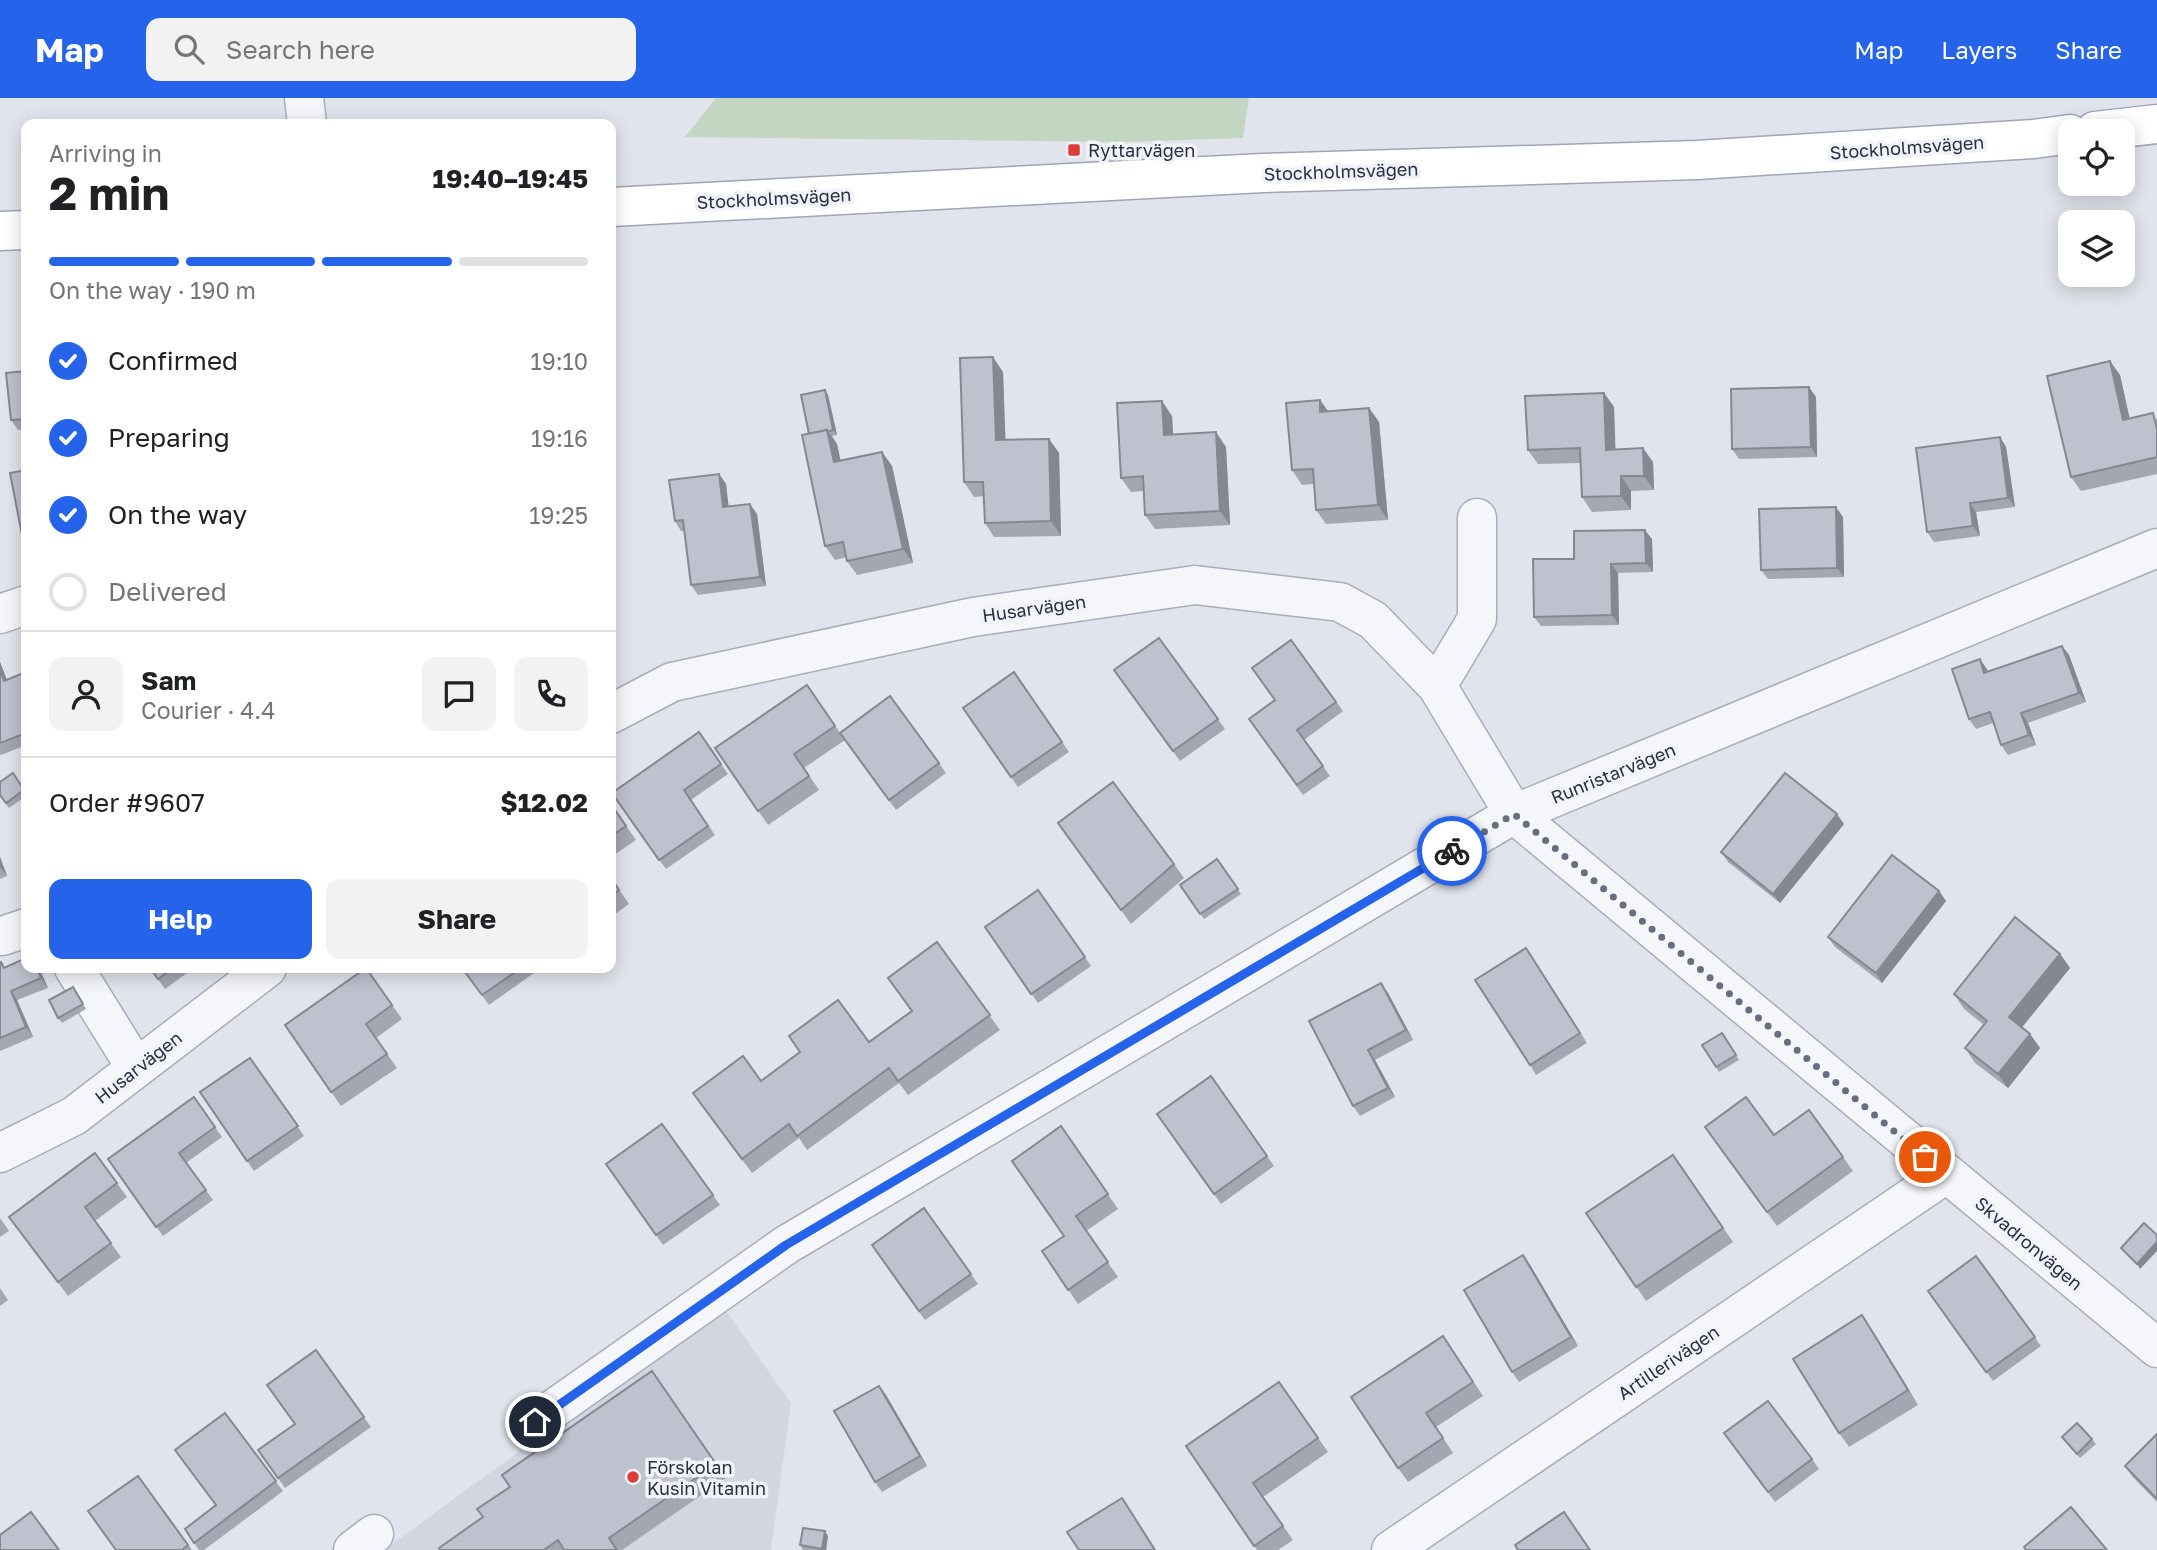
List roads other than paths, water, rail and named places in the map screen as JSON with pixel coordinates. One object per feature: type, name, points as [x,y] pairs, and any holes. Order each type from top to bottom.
[{"type":"main road","points":[[2135,126],[2157,124]]},
{"type":"main road","name":"Stockholmsvägen","points":[[616,207],[1263,173],[1697,160],[2058,136]]},
{"type":"main road","points":[[0,231],[21,230]]},
{"type":"street","points":[[304,98],[306,119]]},
{"type":"street","points":[[1437,686],[1477,619],[1477,518]]},
{"type":"street","name":"Runristarvägen","points":[[535,1422],[786,1245],[1514,814],[2157,548]]},
{"type":"street","name":"Husarvägen","points":[[616,711],[672,682],[974,617],[1195,585],[1340,602],[1373,620],[1437,686],[1514,814]]},
{"type":"street","points":[[0,614],[21,607]]},
{"type":"street","name":"Skvadronvägen","points":[[1514,814],[2157,1348]]},
{"type":"street","points":[[77,973],[136,1069]]},
{"type":"street","name":"Husarvägen","points":[[0,1153],[74,1116],[261,973]]},
{"type":"street","name":"Artillerivägen","points":[[1391,1550],[1946,1174]]},
{"type":"place","name":"Ryttarvägen","points":[[1074,150]]},
{"type":"place","name":"Förskolan Kusin Vitamin","points":[[633,1477]]}]
